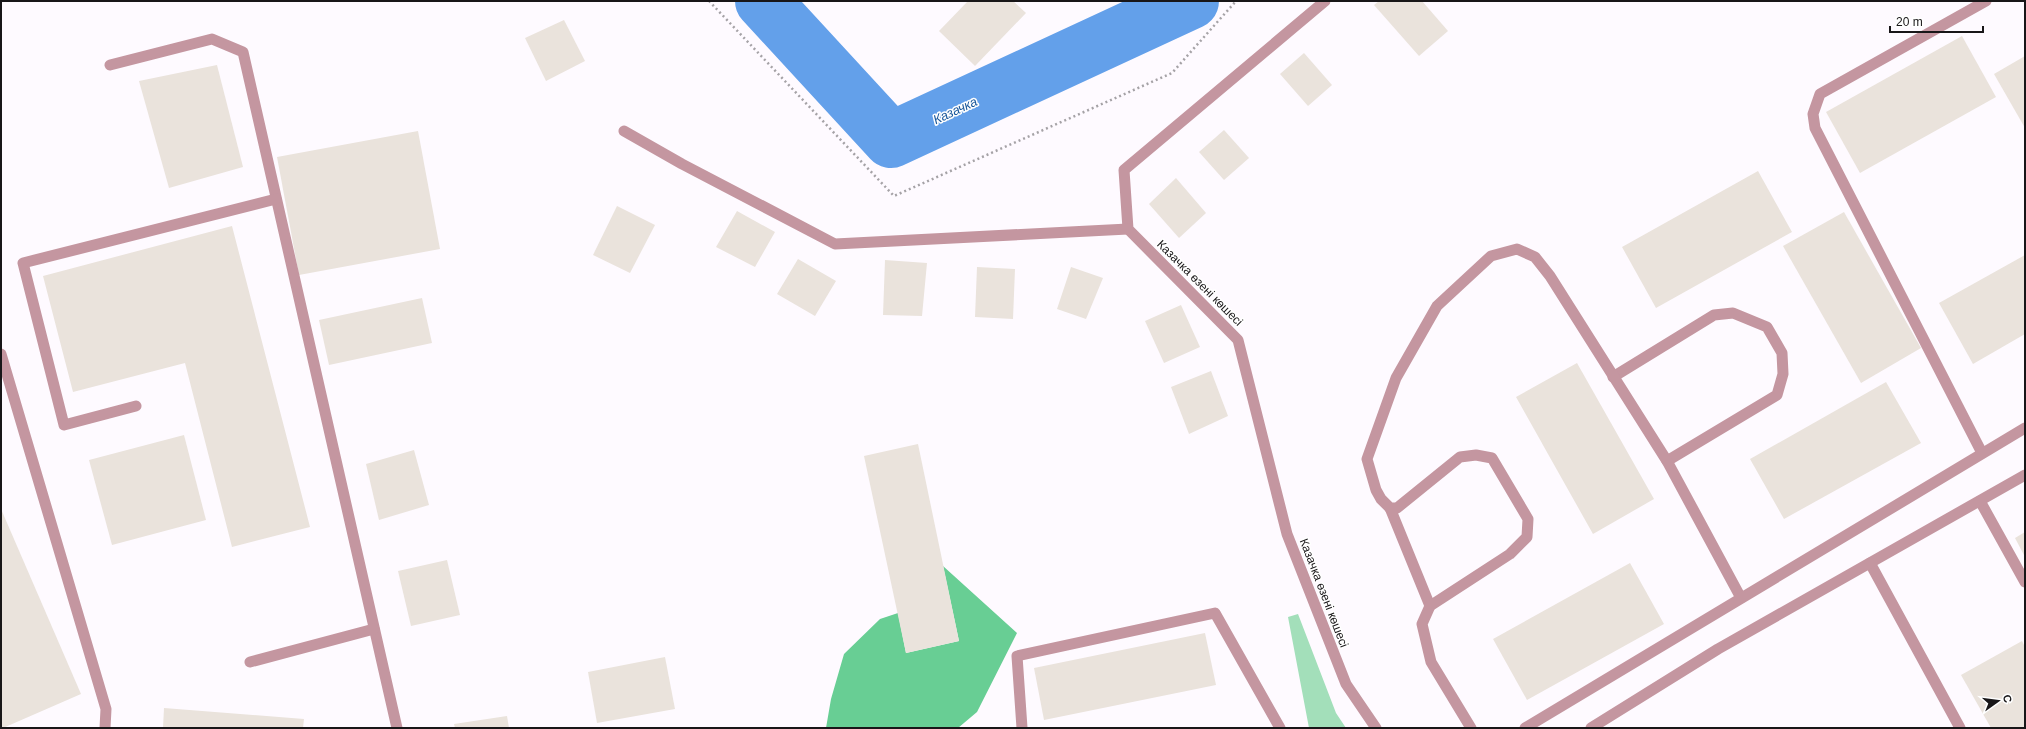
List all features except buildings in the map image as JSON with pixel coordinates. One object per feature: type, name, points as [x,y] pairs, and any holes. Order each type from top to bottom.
[{"type":"street","points":[[624,131],[682,164],[835,244],[1128,229],[1124,170],[1325,1]]},
{"type":"street","points":[[1982,453],[1815,128],[1813,114],[1820,94],[1986,1]]},
{"type":"street","points":[[110,65],[212,39],[243,52],[397,728]]},
{"type":"street","points":[[136,406],[64,425],[23,263],[276,199]]},
{"type":"street","name":"Казачка өзені көшесі","points":[[1128,229],[1238,340],[1287,534],[1346,684],[1376,728]]},
{"type":"street","points":[[1430,606],[1390,508],[1381,499],[1376,490],[1367,459],[1396,378],[1437,306],[1491,256],[1517,249],[1535,257],[1550,276],[1667,461],[1741,598]]},
{"type":"street","points":[[1613,377],[1714,315],[1733,313],[1767,327],[1782,353],[1784,374],[1777,395],[1667,461]]},
{"type":"street","points":[[1,354],[106,708],[105,728]]},
{"type":"street","points":[[1525,728],[2025,428]]},
{"type":"street","points":[[1390,508],[1397,508],[1460,457],[1476,455],[1492,458],[1528,519],[1527,537],[1510,554],[1430,606],[1422,624],[1431,662],[1471,728]]},
{"type":"street","points":[[1591,728],[1718,649],[2025,475]]},
{"type":"street","points":[[1980,501],[2025,582]]},
{"type":"street","points":[[1870,563],[1960,728]]},
{"type":"street","points":[[1022,728],[1017,656],[1215,613],[1280,728]]},
{"type":"street","points":[[250,662],[374,629]]},
{"type":"path","points":[[709,1],[894,196],[1172,73],[1236,1]]},
{"type":"green space","points":[[943,566],[1017,633],[977,712],[958,728],[826,728],[831,699],[844,654],[880,619],[898,613],[906,653],[959,641]]},
{"type":"green space","points":[[1298,614],[1336,713],[1346,728],[1309,728],[1288,617]]},
{"type":"waterway","name":"Казачка","points":[[763,1],[891,140],[1191,1]]}]
